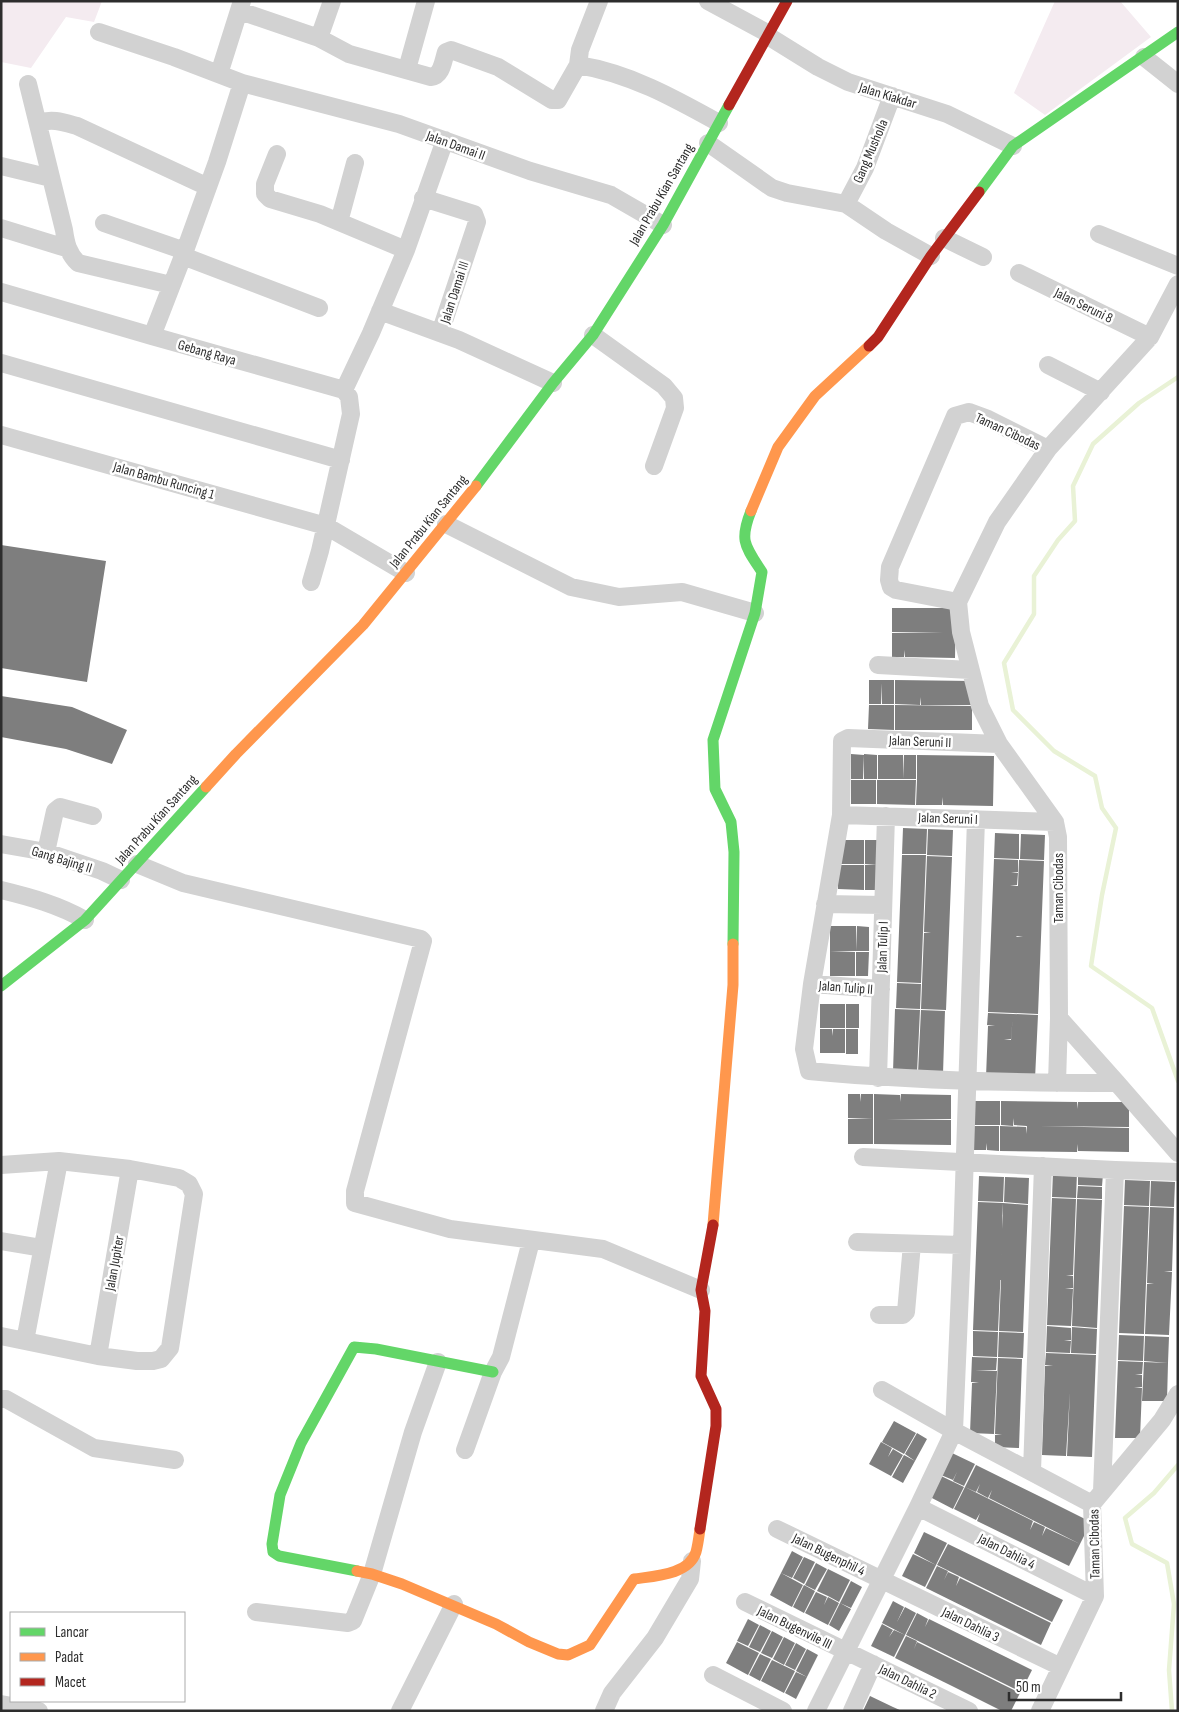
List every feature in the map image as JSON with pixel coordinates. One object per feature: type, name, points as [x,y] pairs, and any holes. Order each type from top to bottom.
[{"type":"street","points":[[319,38],[332,1]]},
{"type":"street","points":[[407,70],[426,1]]},
{"type":"street","points":[[219,74],[241,6],[319,38],[349,54],[431,76],[436,76],[439,73],[446,52],[451,50],[498,67],[552,100],[558,100],[578,65],[580,50],[599,1]]},
{"type":"street","name":"Jalan Kiakdar","points":[[708,1],[765,33],[818,67],[848,82],[947,114],[1013,146]]},
{"type":"street","name":"Jalan Prabu Kian Santang","points":[[1,986],[66,937],[85,920],[236,754],[363,625],[446,524],[553,383],[593,335],[663,225],[719,123],[765,33],[787,1]]},
{"type":"street","name":"Jalan Damai II","points":[[99,32],[174,57],[242,83],[399,124],[530,171],[611,194],[663,225]]},
{"type":"street","points":[[604,1711],[612,1693],[655,1638],[690,1579],[692,1561],[696,1553],[716,1426],[716,1409],[702,1376],[705,1311],[701,1290],[712,1234],[733,985],[734,852],[731,822],[715,789],[714,740],[755,613],[762,572],[746,547],[744,528],[778,447],[815,396],[878,337],[931,256],[1013,146],[1178,32]]},
{"type":"street","points":[[1144,57],[1178,84]]},
{"type":"street","points":[[578,65],[631,80],[661,92],[719,123]]},
{"type":"street","points":[[152,336],[217,162],[242,83]]},
{"type":"street","points":[[28,84],[64,230],[66,248],[70,256],[78,263],[171,285]]},
{"type":"street","name":"Gang Musholla","points":[[846,204],[865,168],[892,96]]},
{"type":"street","points":[[38,123],[47,120],[58,120],[77,126],[208,187]]},
{"type":"street","points":[[311,582],[326,526],[351,414],[349,397],[344,390],[406,250],[445,140]]},
{"type":"street","points":[[708,142],[772,188],[787,193],[846,204],[886,231],[931,256]]},
{"type":"street","points":[[277,154],[265,184],[265,194],[270,198],[320,214],[406,250]]},
{"type":"street","points":[[339,222],[355,163]]},
{"type":"street","points":[[1,166],[51,178]]},
{"type":"street","name":"Jalan Damai III","points":[[423,198],[474,214],[476,218],[474,231],[440,333],[553,383]]},
{"type":"street","points":[[104,223],[320,308]]},
{"type":"street","points":[[1,228],[66,248]]},
{"type":"street","points":[[1099,234],[1178,266]]},
{"type":"street","points":[[944,238],[983,258]]},
{"type":"street","name":"Jalan Seruni 8","points":[[1019,273],[1150,337]]},
{"type":"street","points":[[1048,449],[1150,337],[1178,284]]},
{"type":"street","name":"Gebang Raya","points":[[1,292],[344,390]]},
{"type":"street","points":[[380,311],[440,333]]},
{"type":"street","points":[[593,335],[664,386],[674,398],[675,408],[654,466]]},
{"type":"street","points":[[1,363],[341,460]]},
{"type":"street","points":[[1048,365],[1101,392]]},
{"type":"street","name":"Taman Cibodas","points":[[958,602],[896,590],[891,587],[889,580],[890,568],[955,416],[969,412],[988,419],[1048,449],[997,522],[958,602],[970,670],[980,706],[1000,744],[1055,822],[1058,837],[1057,1083]]},
{"type":"street","name":"Jalan Bambu Runcing 1","points":[[1,435],[326,526]]},
{"type":"street","points":[[446,524],[571,587],[619,597],[682,592],[755,613]]},
{"type":"street","points":[[326,526],[406,573]]},
{"type":"street","points":[[878,665],[970,670]]},
{"type":"street","name":"Jalan Seruni II","points":[[842,815],[842,741],[848,738],[1000,744]]},
{"type":"street","points":[[46,852],[57,808],[93,816]]},
{"type":"street","points":[[842,815],[812,984],[804,1049],[809,1071],[878,1078],[1117,1083]]},
{"type":"street","name":"Jalan Seruni I","points":[[842,815],[1055,822]]},
{"type":"street","name":"Jalan Tulip I","points":[[878,1078],[886,816]]},
{"type":"street","points":[[816,1711],[954,1431],[976,819]]},
{"type":"street","name":"Gang Bajing II","points":[[1,844],[46,852],[102,871],[121,880]]},
{"type":"street","points":[[137,864],[183,883],[423,941],[355,1191],[355,1203],[450,1229],[603,1249],[701,1290]]},
{"type":"street","points":[[1,890],[28,897],[85,920]]},
{"type":"street","points":[[825,904],[884,905]]},
{"type":"street","name":"Jalan Tulip II","points":[[812,984],[881,989]]},
{"type":"street","points":[[1058,1018],[1178,1154]]},
{"type":"street","points":[[862,1156],[1178,1172]]},
{"type":"street","points":[[1,1165],[59,1161],[130,1169],[179,1178],[189,1184],[194,1194],[170,1348],[161,1359],[137,1361],[98,1356],[1,1336]]},
{"type":"street","points":[[26,1341],[59,1161]]},
{"type":"street","points":[[1032,1471],[1043,1166]]},
{"type":"street","name":"Jalan Jupiter","points":[[98,1356],[130,1169]]},
{"type":"street","points":[[882,1390],[954,1431],[1032,1471],[1097,1498],[1115,1170]]},
{"type":"street","points":[[1,1241],[42,1248]]},
{"type":"street","points":[[465,1450],[493,1372],[501,1357],[531,1241]]},
{"type":"street","points":[[857,1242],[962,1246]]},
{"type":"street","points":[[879,1315],[903,1315],[906,1312],[912,1244]]},
{"type":"street","points":[[493,1372],[376,1349],[354,1347],[301,1443],[280,1495],[272,1544],[273,1552],[279,1556],[372,1574],[402,1584],[454,1604],[529,1642],[568,1656],[590,1645],[634,1579],[681,1569],[692,1561]]},
{"type":"street","points":[[256,1612],[351,1623],[372,1574],[413,1432],[438,1362]]},
{"type":"street","name":"Taman Cibodas","points":[[1040,1711],[1095,1596],[1097,1498],[1162,1420],[1178,1394]]},
{"type":"street","points":[[1,1399],[6,1399],[94,1448],[175,1460]]},
{"type":"street","name":"Jalan Dahlia 4","points":[[918,1507],[1095,1596]]},
{"type":"street","name":"Jalan Bugenphil 4","points":[[777,1529],[882,1580]]},
{"type":"street","name":"Jalan Dahlia 3","points":[[882,1580],[1061,1667]]},
{"type":"street","name":"Jalan Bugenvile III","points":[[745,1602],[846,1651]]},
{"type":"street","points":[[400,1711],[454,1604]]},
{"type":"street","name":"Jalan Dahlia 2","points":[[846,1651],[873,1664],[946,1706],[969,1711]]},
{"type":"street","points":[[852,1711],[873,1664]]},
{"type":"street","points":[[713,1675],[783,1711]]},
{"type":"street","points":[[1,1704],[39,1711]]},
{"type":"shaded area","points":[[1,1],[102,1],[94,22],[66,17],[31,68],[1,62]]},
{"type":"shaded area","points":[[1055,1],[1120,1],[1151,37],[1045,115],[1014,93]]},
{"type":"building","points":[[1,545],[106,561],[87,682],[1,668]]},
{"type":"building","points":[[892,608],[956,608],[955,658],[905,657],[905,650],[904,657],[892,657],[892,633],[943,632],[892,632]]},
{"type":"building","points":[[869,680],[894,680],[894,704],[882,704],[881,683],[881,704],[869,704]]},
{"type":"building","points":[[895,680],[972,681],[972,705],[921,705],[920,697],[920,705],[895,704]]},
{"type":"building","points":[[1,696],[72,707],[127,730],[112,764],[66,749],[1,737]]},
{"type":"building","points":[[869,705],[894,705],[894,730],[868,729]]},
{"type":"building","points":[[895,705],[972,706],[972,730],[895,730]]},
{"type":"building","points":[[851,754],[864,755],[863,779],[851,779]]},
{"type":"building","points":[[864,754],[877,755],[877,779],[864,779]]},
{"type":"building","points":[[878,755],[903,755],[903,779],[878,779]]},
{"type":"building","points":[[904,755],[916,755],[916,779],[903,779]]},
{"type":"building","points":[[917,755],[994,756],[993,806],[943,805],[942,797],[942,805],[916,805]]},
{"type":"building","points":[[851,780],[876,780],[876,804],[851,804]]},
{"type":"building","points":[[877,780],[916,780],[915,805],[877,804]]},
{"type":"building","points":[[903,828],[927,829],[926,854],[902,854]]},
{"type":"building","points":[[928,829],[953,830],[952,856],[927,855]]},
{"type":"building","points":[[995,833],[1019,834],[1019,859],[994,858]]},
{"type":"building","points":[[1021,834],[1045,835],[1044,860],[1020,859]]},
{"type":"building","points":[[839,840],[864,840],[864,864],[838,864]]},
{"type":"building","points":[[865,840],[877,840],[877,865],[865,864]]},
{"type":"building","points":[[902,855],[926,855],[921,983],[897,982]]},
{"type":"building","points":[[927,856],[952,857],[946,1010],[921,1009],[924,933],[931,932],[924,932]]},
{"type":"building","points":[[994,859],[1018,860],[1018,872],[1011,873],[1018,873],[1017,885],[1010,886],[1018,886],[1019,860],[1044,861],[1038,1014],[988,1012]]},
{"type":"building","points":[[838,865],[864,865],[864,890],[838,889]]},
{"type":"building","points":[[865,865],[877,865],[877,890],[865,890]]},
{"type":"building","points":[[830,926],[856,926],[856,951],[830,951]]},
{"type":"building","points":[[857,926],[869,927],[869,951],[856,951]]},
{"type":"building","points":[[830,951],[855,952],[855,976],[830,976]]},
{"type":"building","points":[[856,952],[869,952],[868,976],[856,976]]},
{"type":"building","points":[[897,983],[921,984],[920,1009],[896,1008]]},
{"type":"building","points":[[820,1004],[845,1004],[845,1028],[820,1028]]},
{"type":"building","points":[[846,1004],[859,1004],[859,1028],[846,1028]]},
{"type":"building","points":[[895,1009],[920,1010],[917,1073],[893,1072]]},
{"type":"building","points":[[921,1010],[945,1011],[943,1074],[918,1073]]},
{"type":"building","points":[[988,1013],[1038,1015],[1035,1079],[986,1077],[988,1026],[995,1026],[987,1025]]},
{"type":"building","points":[[820,1029],[832,1029],[832,1036],[833,1029],[845,1029],[845,1053],[820,1053]]},
{"type":"building","points":[[846,1029],[858,1029],[858,1054],[846,1054]]},
{"type":"building","points":[[848,1094],[860,1094],[860,1102],[861,1094],[873,1094],[873,1119],[848,1118]]},
{"type":"building","points":[[874,1094],[900,1095],[900,1102],[901,1094],[951,1095],[951,1119],[886,1119],[951,1120],[951,1145],[874,1144]]},
{"type":"building","points":[[974,1101],[1000,1101],[1000,1125],[974,1125]]},
{"type":"building","points":[[1001,1101],[1077,1102],[1077,1109],[1078,1102],[1129,1102],[1129,1127],[1039,1126],[1129,1128],[1129,1152],[1078,1151],[1078,1144],[1077,1152],[1000,1151],[1000,1126],[1026,1127],[1026,1134],[1027,1126],[1014,1125],[1014,1118],[1013,1126],[1001,1125]]},
{"type":"building","points":[[848,1119],[873,1119],[873,1144],[848,1144]]},
{"type":"building","points":[[974,1126],[999,1126],[999,1151],[987,1150],[987,1143],[986,1150],[974,1150]]},
{"type":"building","points":[[1053,1172],[1077,1173],[1076,1198],[1052,1197]]},
{"type":"building","points":[[1078,1173],[1103,1174],[1102,1186],[1078,1185]]},
{"type":"building","points":[[979,1176],[1004,1177],[1003,1202],[978,1201]]},
{"type":"building","points":[[1005,1177],[1029,1178],[1028,1204],[1004,1202]]},
{"type":"building","points":[[1125,1180],[1150,1181],[1149,1206],[1124,1205]]},
{"type":"building","points":[[1151,1181],[1175,1182],[1174,1207],[1150,1206]]},
{"type":"building","points":[[1078,1186],[1102,1187],[1102,1199],[1077,1198]]},
{"type":"building","points":[[1052,1198],[1076,1199],[1073,1275],[1066,1276],[1073,1276],[1073,1288],[1065,1288],[1073,1289],[1071,1326],[1047,1325]]},
{"type":"building","points":[[1077,1199],[1102,1200],[1097,1328],[1072,1326]]},
{"type":"building","points":[[978,1202],[1003,1203],[1028,1205],[1023,1332],[999,1331],[1001,1280],[998,1331],[973,1330]]},
{"type":"building","points":[[1124,1206],[1149,1207],[1144,1334],[1119,1333]]},
{"type":"building","points":[[1150,1207],[1174,1208],[1172,1271],[1164,1272],[1172,1272],[1169,1335],[1145,1334],[1147,1284],[1154,1284],[1147,1283]]},
{"type":"building","points":[[1047,1326],[1071,1328],[1071,1340],[1064,1340],[1071,1341],[1070,1353],[1046,1352]]},
{"type":"building","points":[[1072,1327],[1097,1329],[1096,1354],[1071,1353]]},
{"type":"building","points":[[973,1331],[998,1332],[997,1357],[973,1356]]},
{"type":"building","points":[[999,1332],[1024,1333],[1023,1358],[998,1357]]},
{"type":"building","points":[[1119,1335],[1144,1336],[1143,1361],[1118,1360]]},
{"type":"building","points":[[1145,1336],[1169,1337],[1168,1363],[1144,1361]]},
{"type":"building","points":[[1046,1353],[1096,1355],[1092,1457],[1067,1456],[1070,1392],[1066,1456],[1042,1455],[1045,1366],[1053,1365],[1045,1365]]},
{"type":"building","points":[[972,1357],[997,1358],[996,1370],[975,1370],[997,1371],[994,1434],[970,1433],[972,1383],[979,1382],[971,1382]]},
{"type":"building","points":[[998,1358],[1022,1359],[1019,1448],[995,1447],[995,1435],[1002,1435],[995,1434]]},
{"type":"building","points":[[1118,1361],[1143,1362],[1142,1374],[1135,1374],[1142,1375],[1142,1387],[1134,1388],[1142,1388],[1140,1438],[1115,1438]]},
{"type":"building","points":[[1144,1362],[1168,1363],[1167,1401],[1142,1401]]},
{"type":"building","points":[[894,1421],[916,1433],[904,1454],[882,1442]]},
{"type":"building","points":[[917,1433],[927,1439],[915,1461],[905,1454]]},
{"type":"building","points":[[881,1442],[892,1448],[888,1457],[893,1449],[903,1455],[891,1476],[869,1464]]},
{"type":"building","points":[[952,1453],[975,1464],[964,1486],[953,1481],[957,1472],[953,1480],[941,1475]]},
{"type":"building","points":[[904,1455],[915,1461],[903,1483],[892,1477]]},
{"type":"building","points":[[976,1465],[1091,1522],[1080,1544],[989,1498],[992,1490],[988,1498],[977,1492],[980,1484],[976,1492],[965,1487]]},
{"type":"building","points":[[941,1476],[964,1487],[953,1509],[930,1497]]},
{"type":"building","points":[[965,1487],[1033,1521],[1030,1530],[1034,1522],[1045,1527],[1042,1536],[1046,1528],[1080,1544],[1069,1566],[977,1521],[980,1513],[976,1520],[954,1509]]},
{"type":"building","points":[[924,1532],[947,1543],[936,1565],[914,1553]]},
{"type":"building","points":[[948,1544],[1063,1600],[1052,1622],[937,1565]]},
{"type":"building","points":[[792,1551],[803,1557],[792,1578],[781,1573]]},
{"type":"building","points":[[913,1554],[936,1565],[925,1587],[902,1576]]},
{"type":"building","points":[[804,1557],[815,1562],[804,1584],[793,1578]]},
{"type":"building","points":[[816,1563],[827,1569],[815,1590],[805,1585]]},
{"type":"building","points":[[937,1566],[948,1571],[944,1580],[948,1572],[959,1577],[956,1586],[960,1578],[1051,1623],[1041,1645],[926,1588]]},
{"type":"building","points":[[828,1569],[850,1580],[839,1602],[817,1591]]},
{"type":"building","points":[[781,1573],[803,1585],[792,1607],[770,1595]]},
{"type":"building","points":[[851,1581],[862,1587],[851,1608],[840,1603]]},
{"type":"building","points":[[804,1585],[815,1591],[804,1613],[793,1607]]},
{"type":"building","points":[[816,1592],[827,1597],[824,1605],[828,1597],[839,1603],[828,1625],[805,1613]]},
{"type":"building","points":[[893,1601],[904,1607],[897,1622],[905,1607],[916,1613],[905,1635],[882,1623]]},
{"type":"building","points":[[840,1603],[851,1609],[839,1631],[829,1625]]},
{"type":"building","points":[[917,1613],[928,1619],[925,1627],[929,1619],[1032,1670],[1021,1692],[906,1635]]},
{"type":"building","points":[[748,1619],[759,1625],[748,1646],[737,1641]]},
{"type":"building","points":[[882,1624],[893,1630],[889,1637],[894,1630],[905,1635],[894,1657],[871,1646]]},
{"type":"building","points":[[760,1625],[771,1631],[760,1652],[749,1647]]},
{"type":"building","points":[[772,1631],[783,1637],[772,1658],[761,1653]]},
{"type":"building","points":[[906,1636],[917,1641],[914,1649],[917,1642],[1020,1693],[1011,1711],[1002,1711],[895,1658]]},
{"type":"building","points":[[784,1637],[795,1643],[784,1665],[773,1659]]},
{"type":"building","points":[[737,1642],[759,1653],[748,1675],[726,1663]]},
{"type":"building","points":[[796,1643],[806,1649],[795,1670],[785,1665]]},
{"type":"building","points":[[807,1649],[818,1655],[807,1677],[796,1671]]},
{"type":"building","points":[[760,1654],[771,1659],[760,1681],[749,1675]]},
{"type":"building","points":[[772,1660],[795,1671],[784,1693],[761,1681]]},
{"type":"building","points":[[796,1672],[807,1677],[796,1699],[785,1693]]},
{"type":"building","points":[[870,1696],[893,1707],[902,1711],[863,1711]]},
{"type":"waterway","points":[[1178,377],[1139,403],[1093,444],[1073,486],[1075,521],[1058,540],[1034,576],[1034,614],[1004,663],[1013,710],[1054,751],[1095,776],[1102,808],[1116,828],[1102,895],[1091,966],[1152,1008],[1178,1081]]},
{"type":"waterway","points":[[1172,1711],[1169,1670],[1174,1604],[1167,1563],[1132,1544],[1125,1518],[1154,1493],[1178,1465]]},
{"type":"traffic: fast","points":[[979,192],[1013,146],[1178,32]]},
{"type":"traffic: fast","points":[[476,486],[553,383],[593,335],[663,225],[729,105]]},
{"type":"traffic: fast","points":[[733,944],[734,852],[731,822],[715,789],[713,740],[755,613],[762,572],[751,556],[746,543],[745,530],[751,511]]},
{"type":"traffic: fast","points":[[1,986],[85,920],[206,787]]},
{"type":"traffic: fast","points":[[357,1571],[279,1556],[273,1552],[272,1544],[280,1495],[301,1443],[354,1347],[376,1349],[493,1372]]},
{"type":"traffic: slow","points":[[751,511],[778,447],[815,396],[869,346]]},
{"type":"traffic: slow","points":[[206,787],[363,625],[476,486]]},
{"type":"traffic: slow","points":[[713,1225],[733,985],[733,944]]},
{"type":"traffic: slow","points":[[357,1571],[402,1584],[496,1624],[529,1642],[558,1654],[568,1655],[590,1645],[634,1579],[670,1573],[686,1566],[696,1552],[700,1529]]},
{"type":"traffic: jam","points":[[729,105],[787,1]]},
{"type":"traffic: jam","points":[[869,346],[878,337],[931,256],[979,192]]},
{"type":"traffic: jam","points":[[700,1529],[716,1426],[716,1409],[701,1376],[705,1311],[701,1290],[713,1225]]}]
